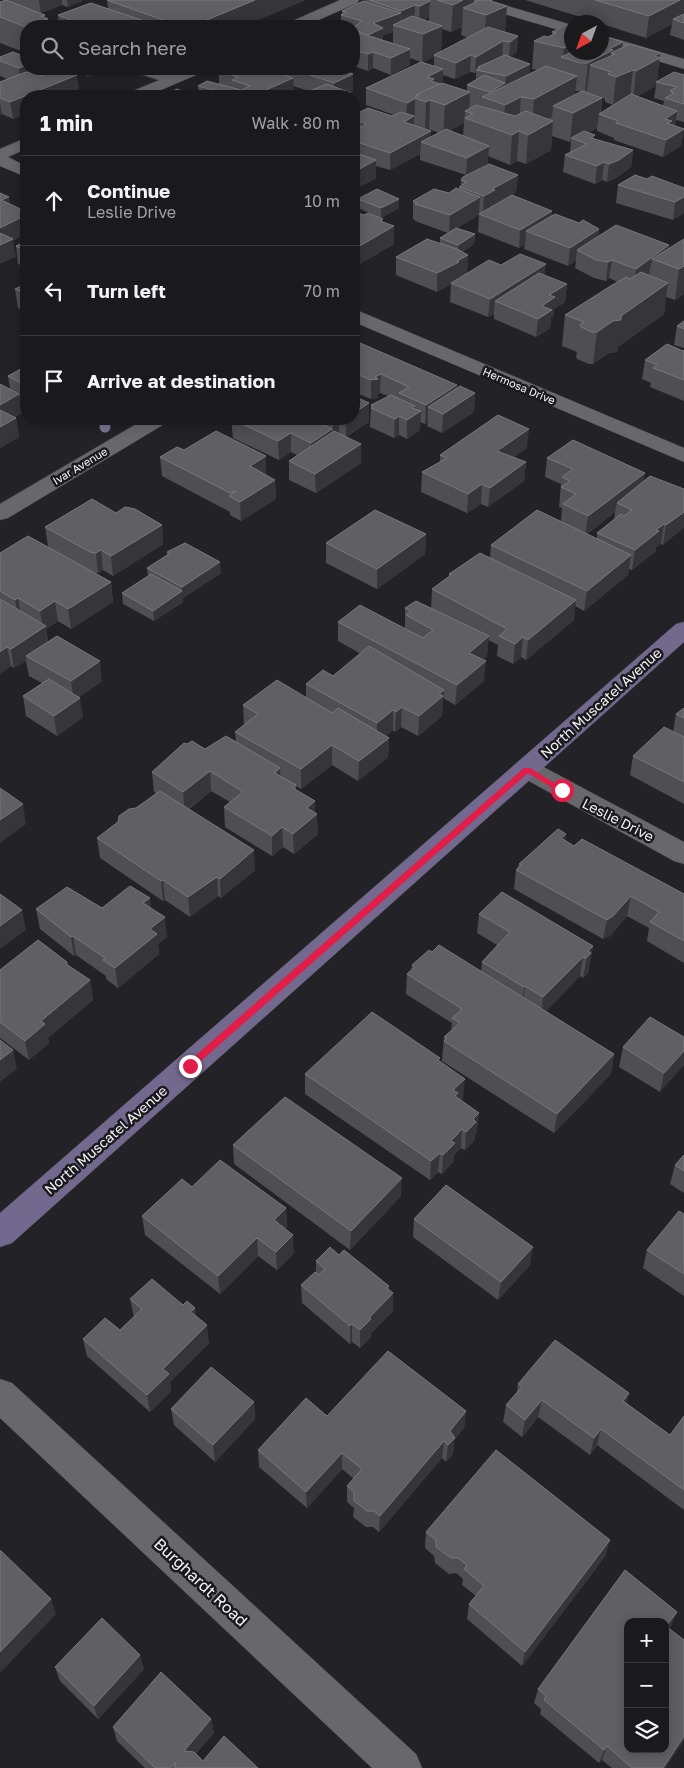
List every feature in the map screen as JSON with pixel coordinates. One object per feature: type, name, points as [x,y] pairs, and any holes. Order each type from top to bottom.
[{"type":"street","points":[[307,20],[352,0]]},
{"type":"street","points":[[472,0],[564,28]]},
{"type":"street","points":[[609,42],[684,64]]},
{"type":"street","points":[[148,90],[183,75]]},
{"type":"street","points":[[0,155],[20,146]]},
{"type":"street","points":[[0,160],[20,169]]},
{"type":"street","name":"Hermosa Drive","points":[[360,318],[684,456]]},
{"type":"street","name":"Ivar Avenue","points":[[0,513],[149,425]]},
{"type":"street","name":"North Muscatel Avenue","points":[[0,1233],[527,770],[684,629]]},
{"type":"street","name":"Leslie Drive","points":[[527,770],[684,854]]},
{"type":"street","name":"Burghardt Road","points":[[0,1395],[402,1768]]},
{"type":"lane","points":[[157,75],[171,80]]},
{"type":"building","points":[[6,0],[45,15],[41,16],[48,19],[20,20],[20,25],[0,17],[0,2]]},
{"type":"building","points":[[107,0],[255,0],[207,20],[163,20]]},
{"type":"building","points":[[369,0],[430,0],[430,1],[401,11]]},
{"type":"building","points":[[437,0],[463,0],[453,5]]},
{"type":"building","points":[[480,0],[492,0],[490,1],[507,6],[486,15],[463,8]]},
{"type":"building","points":[[595,0],[680,0],[649,16]]},
{"type":"building","points":[[363,1],[401,13],[373,23],[383,28],[368,35],[360,32],[360,22],[362,21],[341,15],[347,12],[342,11]]},
{"type":"building","points":[[91,3],[141,20],[71,20],[58,15]]},
{"type":"building","points":[[684,14],[684,23],[673,19]]},
{"type":"building","points":[[412,16],[442,26],[423,34],[393,25]]},
{"type":"building","points":[[564,26],[564,48],[534,41],[556,33],[552,32]]},
{"type":"building","points":[[488,27],[518,36],[510,42],[503,41],[476,57],[471,55],[456,63],[434,55]]},
{"type":"building","points":[[360,33],[410,49],[391,58],[373,52],[368,54],[360,52]]},
{"type":"building","points":[[609,38],[623,42],[609,49]]},
{"type":"building","points":[[630,44],[660,53],[655,56],[660,58],[636,71],[633,70],[616,77],[608,74],[611,72],[590,65],[601,60],[609,60],[609,57],[615,54],[611,53]]},
{"type":"building","points":[[13,52],[20,55],[20,68],[0,61],[0,57]]},
{"type":"building","points":[[505,55],[530,64],[506,76],[476,70],[480,68],[478,67]]},
{"type":"building","points":[[570,60],[594,60],[588,63]]},
{"type":"building","points":[[421,62],[443,69],[427,77],[434,79],[431,81],[440,84],[416,95],[416,98],[407,103],[366,88]]},
{"type":"building","points":[[546,66],[577,76],[534,99],[521,97],[505,105],[482,97]]},
{"type":"building","points":[[674,72],[684,75],[684,104],[665,98],[674,93],[670,91],[677,87],[656,82]]},
{"type":"building","points":[[20,74],[43,76],[40,75],[77,75],[40,90],[20,90],[20,98],[10,102],[0,98],[0,82]]},
{"type":"building","points":[[232,75],[285,75],[293,78],[266,90],[241,90],[250,86],[232,80],[238,77]]},
{"type":"building","points":[[310,75],[351,75],[334,83]]},
{"type":"building","points":[[484,75],[505,83],[490,92],[467,85]]},
{"type":"building","points":[[207,81],[241,90],[214,90],[198,86]]},
{"type":"building","points":[[442,83],[470,92],[445,105],[415,98],[419,96],[416,95]]},
{"type":"building","points":[[327,84],[343,90],[312,90]]},
{"type":"building","points":[[582,91],[602,98],[573,113],[553,106]]},
{"type":"building","points":[[631,94],[677,111],[665,119],[672,121],[667,123],[684,129],[666,140],[616,123],[618,121],[599,114]]},
{"type":"building","points":[[476,105],[515,116],[526,111],[553,121],[528,135],[519,131],[512,135],[465,118],[473,114],[465,111]]},
{"type":"building","points":[[368,108],[392,116],[401,112],[414,116],[404,122],[431,131],[390,153],[360,143],[360,126],[367,124],[360,121],[360,112]]},
{"type":"building","points":[[446,129],[489,146],[467,158],[421,142]]},
{"type":"building","points":[[584,131],[595,135],[591,138],[633,150],[619,160],[609,164],[604,162],[597,166],[565,155],[587,144],[571,138]]},
{"type":"building","points":[[360,154],[376,160],[360,169]]},
{"type":"building","points":[[489,164],[518,175],[492,189],[495,190],[484,196],[459,187],[467,182],[461,180],[463,177]]},
{"type":"building","points":[[635,175],[647,179],[652,176],[684,188],[684,197],[675,202],[618,185]]},
{"type":"building","points":[[456,188],[480,197],[450,215],[415,204],[417,203],[413,201],[434,189],[449,193]]},
{"type":"building","points":[[377,189],[399,199],[381,208],[360,200],[360,198]]},
{"type":"building","points":[[0,193],[9,197],[1,200],[20,209],[20,218],[0,228]]},
{"type":"building","points":[[512,195],[552,211],[520,230],[479,214]]},
{"type":"building","points":[[368,213],[383,219],[380,221],[394,226],[360,246],[360,214],[364,215]]},
{"type":"building","points":[[555,214],[579,223],[583,220],[599,229],[570,248],[526,231]]},
{"type":"building","points":[[616,225],[669,245],[636,269],[612,260],[608,262],[596,260],[577,250]]},
{"type":"building","points":[[456,228],[475,234],[458,245],[440,238]]},
{"type":"building","points":[[0,233],[13,239],[0,245]]},
{"type":"building","points":[[427,239],[457,249],[468,255],[457,261],[459,262],[437,273],[396,257]]},
{"type":"building","points":[[684,239],[684,266],[679,269],[652,259]]},
{"type":"building","points":[[520,254],[546,264],[490,299],[451,283],[489,260],[501,265]]},
{"type":"building","points":[[641,272],[668,283],[621,316],[621,320],[613,321],[597,332],[592,332],[581,327],[580,325],[584,322],[565,315],[626,277],[630,279]]},
{"type":"building","points":[[539,273],[567,284],[549,295],[555,297],[542,306],[552,310],[538,319],[495,301]]},
{"type":"building","points":[[684,321],[684,329],[677,326]]},
{"type":"building","points":[[360,343],[457,385],[426,405],[399,393],[409,387],[381,374],[375,377],[378,379],[371,380],[360,375]]},
{"type":"building","points":[[667,344],[684,350],[684,380],[653,368],[657,365],[645,360]]},
{"type":"building","points":[[20,369],[20,383],[8,376]]},
{"type":"building","points":[[0,384],[19,394],[0,405]]},
{"type":"building","points":[[460,386],[475,393],[443,414],[428,407]]},
{"type":"building","points":[[391,395],[415,406],[412,408],[421,411],[407,420],[399,416],[395,419],[371,408],[373,406],[371,405]]},
{"type":"building","points":[[360,399],[369,403],[360,409]]},
{"type":"building","points":[[0,410],[16,418],[0,427]]},
{"type":"building","points":[[498,415],[529,429],[497,451],[526,462],[490,488],[482,484],[468,494],[422,472],[447,458],[440,455]]},
{"type":"building","points":[[245,425],[324,425],[332,429],[311,443],[291,433],[278,441]]},
{"type":"building","points":[[216,431],[266,456],[250,466],[275,480],[240,502],[229,496],[236,491],[230,493],[160,457],[177,447],[184,450]]},
{"type":"building","points":[[334,431],[361,444],[315,474],[289,461]]},
{"type":"building","points":[[573,440],[645,473],[588,516],[563,504],[576,494],[561,487],[570,481],[562,477],[573,469],[547,458]]},
{"type":"building","points":[[650,476],[684,489],[684,512],[656,530],[659,531],[635,550],[597,533],[621,514],[624,516],[632,510],[617,503]]},
{"type":"building","points":[[92,499],[116,513],[125,507],[135,509],[162,525],[111,556],[101,550],[96,553],[90,552],[45,527]]},
{"type":"building","points":[[375,510],[426,534],[377,569],[326,543]]},
{"type":"building","points":[[537,510],[631,555],[587,591],[491,545]]},
{"type":"building","points":[[28,536],[111,582],[68,609],[55,601],[40,611],[18,598],[15,600],[0,591],[0,553]]},
{"type":"building","points":[[185,543],[220,562],[182,587],[147,568],[169,554],[167,552]]},
{"type":"building","points":[[480,553],[576,600],[528,640],[523,637],[515,644],[499,636],[507,629],[432,589],[451,575],[449,574]]},
{"type":"building","points":[[151,574],[182,591],[153,611],[122,593]]},
{"type":"building","points":[[0,599],[46,626],[11,649],[7,647],[0,652]]},
{"type":"building","points":[[416,601],[489,636],[469,653],[486,661],[457,685],[338,622],[360,605],[423,638],[433,630],[406,615],[411,611],[405,608]]},
{"type":"building","points":[[57,636],[100,661],[71,681],[26,656]]},
{"type":"building","points":[[369,646],[444,690],[439,694],[443,696],[419,716],[402,707],[396,712],[393,710],[377,723],[306,684],[323,670],[333,676]]},
{"type":"building","points":[[49,679],[80,698],[54,716],[23,696]]},
{"type":"building","points":[[277,680],[332,713],[338,708],[389,738],[359,761],[332,745],[301,769],[235,732],[258,714],[243,705]]},
{"type":"building","points":[[684,708],[684,718],[676,714]]},
{"type":"building","points":[[664,727],[684,737],[684,782],[633,756]]},
{"type":"building","points":[[226,736],[280,768],[275,773],[296,785],[293,788],[315,801],[307,808],[317,814],[293,834],[282,827],[272,836],[224,807],[243,792],[210,771],[183,792],[152,772],[184,743],[187,744],[192,741],[205,749]]},
{"type":"building","points":[[0,788],[23,804],[0,820]]},
{"type":"building","points":[[160,791],[254,850],[220,879],[217,877],[188,897],[97,838],[118,822],[119,816],[129,809],[136,808]]},
{"type":"building","points":[[558,829],[566,834],[561,838],[574,846],[582,839],[684,894],[684,941],[650,922],[659,912],[631,896],[607,920],[516,870],[521,865],[519,864]]},
{"type":"building","points":[[130,886],[150,898],[143,903],[165,917],[150,929],[157,934],[115,968],[103,960],[105,958],[73,936],[71,937],[36,909],[67,887],[102,908]]},
{"type":"building","points":[[502,892],[593,946],[588,951],[591,953],[586,958],[583,957],[543,997],[482,962],[510,932],[479,914]]},
{"type":"building","points":[[0,894],[22,910],[0,926]]},
{"type":"building","points":[[38,940],[67,962],[66,964],[90,980],[41,1021],[45,1024],[25,1041],[0,1022],[0,970]]},
{"type":"building","points":[[439,945],[614,1054],[557,1114],[444,1041],[447,1038],[444,1037],[460,1023],[452,1018],[462,1009],[407,974],[415,967],[412,965],[429,950],[432,952]]},
{"type":"building","points":[[372,1012],[440,1058],[438,1060],[465,1079],[453,1090],[458,1093],[455,1096],[479,1113],[473,1119],[476,1122],[466,1132],[462,1129],[451,1141],[455,1143],[443,1155],[440,1153],[431,1161],[305,1074]]},
{"type":"building","points":[[650,1017],[684,1037],[684,1051],[664,1073],[623,1047]]},
{"type":"building","points":[[0,1040],[13,1050],[0,1060]]},
{"type":"building","points":[[285,1097],[402,1178],[351,1231],[233,1145]]},
{"type":"building","points":[[684,1155],[684,1171],[675,1165]]},
{"type":"building","points":[[220,1160],[286,1208],[274,1220],[293,1235],[276,1252],[257,1238],[218,1276],[142,1216],[182,1179],[192,1187]]},
{"type":"building","points":[[446,1185],[533,1247],[501,1282],[414,1219]]},
{"type":"building","points":[[679,1211],[684,1214],[684,1274],[647,1250]]},
{"type":"building","points":[[330,1247],[339,1255],[344,1250],[389,1286],[387,1288],[393,1293],[360,1330],[352,1324],[350,1326],[301,1285],[315,1272],[319,1275],[325,1269],[316,1261]]},
{"type":"building","points":[[152,1279],[183,1305],[187,1301],[195,1308],[191,1312],[207,1325],[163,1369],[169,1374],[147,1395],[83,1339],[105,1318],[120,1330],[142,1309],[130,1299]]},
{"type":"building","points":[[555,1340],[629,1393],[623,1401],[670,1435],[684,1416],[684,1490],[601,1429],[594,1438],[542,1400],[525,1420],[506,1405],[522,1387],[518,1384]]},
{"type":"building","points":[[388,1351],[466,1411],[450,1431],[455,1438],[448,1445],[444,1441],[380,1516],[374,1511],[367,1511],[354,1501],[354,1492],[347,1486],[362,1469],[342,1453],[306,1492],[258,1450],[306,1398],[327,1416]]},
{"type":"building","points":[[211,1367],[254,1402],[213,1445],[171,1409]]},
{"type":"building","points":[[496,1450],[610,1540],[525,1652],[469,1604],[484,1586],[464,1569],[467,1565],[458,1558],[451,1558],[436,1547],[436,1540],[426,1532]]},
{"type":"building","points":[[0,1550],[51,1599],[0,1652]]},
{"type":"building","points":[[625,1570],[677,1612],[669,1622],[669,1618],[624,1618],[624,1753],[669,1753],[669,1628],[684,1640],[684,1736],[663,1768],[632,1768],[607,1746],[604,1750],[544,1700],[546,1696],[538,1689]]},
{"type":"building","points":[[102,1618],[140,1655],[94,1706],[55,1667]]},
{"type":"building","points":[[161,1672],[211,1719],[184,1751],[194,1752],[203,1761],[224,1736],[258,1768],[174,1768],[176,1762],[170,1768],[155,1768],[113,1727]]},
{"type":"route","points":[[190,1066],[527,770],[562,790]]}]
